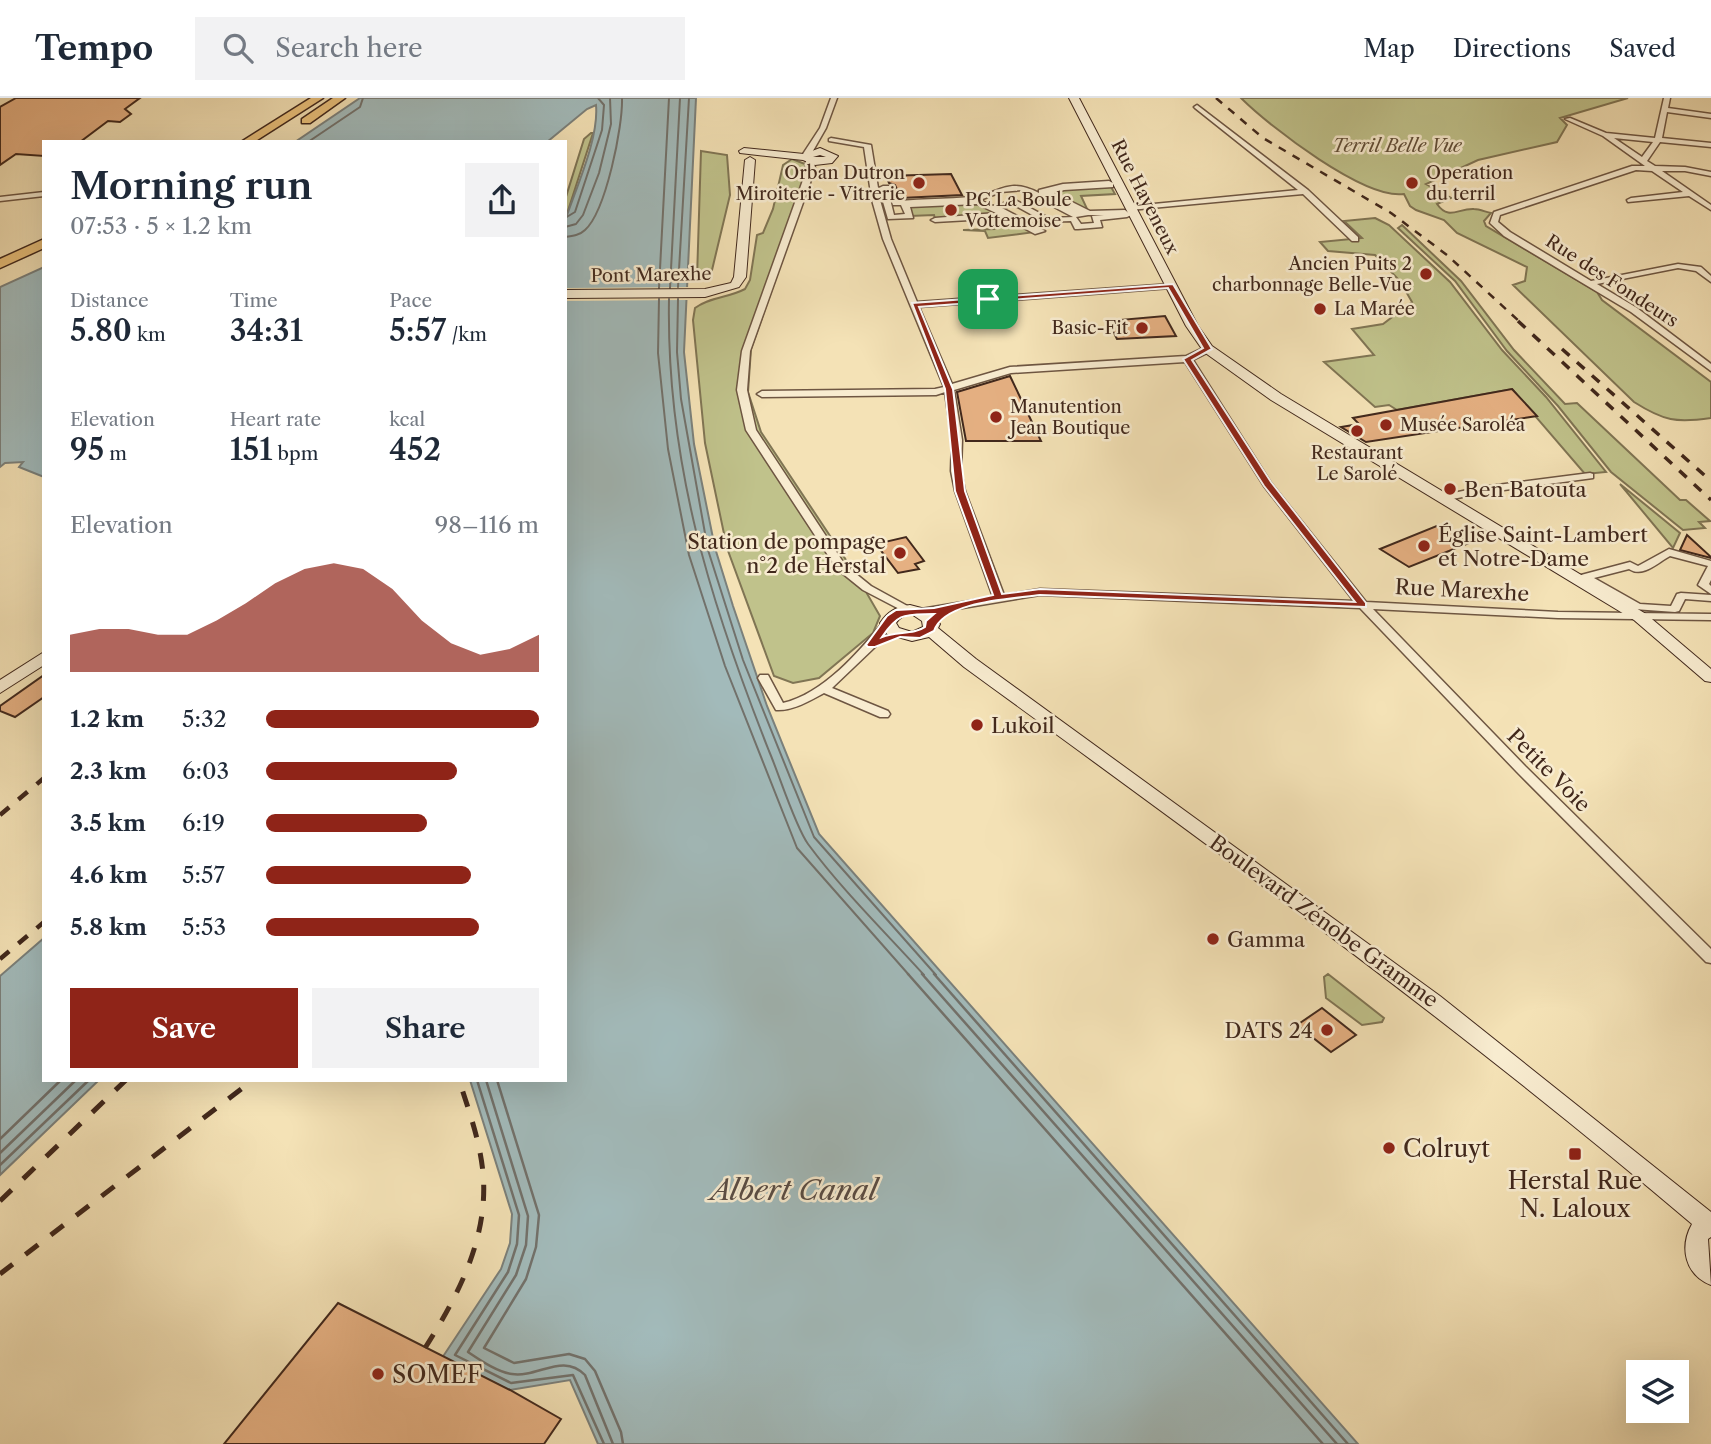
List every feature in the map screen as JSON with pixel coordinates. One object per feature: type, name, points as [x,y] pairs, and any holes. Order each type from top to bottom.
[{"type":"main road","points":[[259,140],[326,98]]},
{"type":"main road","points":[[267,140],[333,98]]},
{"type":"main road","points":[[293,129],[340,98]]},
{"type":"main road","points":[[249,140],[315,99]]},
{"type":"main road","points":[[0,268],[42,250]]},
{"type":"street","points":[[834,98],[823,128],[807,157],[811,169],[746,351],[742,390],[744,409],[751,430],[841,567],[867,588],[922,618]]},
{"type":"street","name":"Rue Hayeneux","points":[[1074,98],[1130,211],[1208,349]]},
{"type":"street","points":[[1643,160],[1658,140],[1667,98]]},
{"type":"street","points":[[1197,107],[1305,192],[1355,239]]},
{"type":"street","points":[[1665,110],[1711,116]]},
{"type":"street","points":[[1568,119],[1605,135],[1711,208]]},
{"type":"street","points":[[1605,135],[1711,145]]},
{"type":"street","points":[[831,140],[867,145],[876,200],[887,239],[949,389],[960,491],[999,597]]},
{"type":"street","name":"Pont Marexhe","points":[[567,294],[701,293],[730,288],[740,277],[750,183],[747,155],[807,157]]},
{"type":"street","name":"Rue des Fondeurs","points":[[1654,168],[1635,168],[1563,190],[1497,214],[1494,223],[1507,234],[1634,310],[1711,368]]},
{"type":"street","points":[[1654,168],[1685,169],[1711,174]]},
{"type":"street","points":[[1130,211],[1095,218],[1099,225],[1078,227],[1073,219],[1048,220],[1015,202],[995,208],[1041,231],[1035,232],[1006,216],[935,220],[1005,215],[978,202],[905,205],[910,216],[891,217],[883,188],[890,188],[896,202],[976,199],[1000,190],[1023,188],[1076,215],[1085,214],[1042,192],[1063,186],[1109,183],[1110,185],[1063,188],[1048,193],[1089,212],[1125,212],[1130,211],[1305,192]]},
{"type":"street","points":[[0,199],[42,192]]},
{"type":"street","points":[[1630,200],[1689,194]]},
{"type":"street","points":[[1591,283],[1678,266],[1698,269],[1711,280]]},
{"type":"street","points":[[914,305],[1171,286]]},
{"type":"street","points":[[762,394],[936,392],[1010,370],[1188,359],[1208,349],[1276,397],[1640,617],[1711,677]]},
{"type":"street","points":[[1188,359],[1267,484],[1363,605]]},
{"type":"street","points":[[1443,498],[1482,490],[1590,476]]},
{"type":"street","points":[[1711,591],[1703,585],[1711,567],[1669,552],[1638,570],[1630,565],[1586,577],[1638,607],[1675,609],[1681,596],[1711,598]]},
{"type":"street","name":"Rue Marexhe","points":[[922,618],[948,608],[1040,592],[1640,617],[1711,617]]},
{"type":"street","name":"Petite Voie","points":[[1363,605],[1512,760],[1711,958]]},
{"type":"street","points":[[893,629],[894,614],[922,618]]},
{"type":"street","points":[[893,629],[914,636],[922,618]]},
{"type":"street","name":"Boulevard Zénobe Gramme","points":[[922,618],[970,663],[1394,971],[1711,1225],[1700,1231],[1694,1244],[1697,1257],[1711,1274]]},
{"type":"street","points":[[764,678],[780,707],[794,704],[824,689],[871,645],[893,629]]},
{"type":"street","points":[[0,688],[42,658]]},
{"type":"street","points":[[824,689],[884,714]]},
{"type":"green space","name":"Terril Belle Vue","points":[[1241,98],[1628,98],[1560,118],[1567,125],[1557,142],[1478,160],[1426,184],[1451,198],[1437,204],[1446,212],[1474,209],[1491,213],[1484,221],[1486,226],[1597,292],[1602,300],[1711,382],[1711,418],[1671,419],[1634,402],[1513,285],[1525,281],[1527,267],[1457,233],[1444,220],[1416,210],[1410,206],[1404,194],[1387,193],[1343,174],[1295,143]]},
{"type":"green space","points":[[593,133],[567,214],[567,194],[584,139]]},
{"type":"green space","points":[[701,151],[727,155],[730,195],[712,270],[707,278],[697,278]]},
{"type":"green space","points":[[792,159],[805,164],[807,190],[751,349],[748,392],[761,432],[858,578],[880,616],[873,633],[819,678],[793,683],[774,676],[727,548],[705,443],[693,320],[695,308],[700,304],[745,289],[750,280],[757,235],[763,233],[773,209],[783,165]]},
{"type":"green space","points":[[1110,185],[1115,194],[1081,196],[1089,213],[1048,193],[1063,188]]},
{"type":"green space","name":"PC La Boule Vottemoise","points":[[978,202],[1035,232],[988,238],[985,231],[963,230],[994,229],[988,216],[935,220],[934,215],[910,216],[905,205]]},
{"type":"green space","points":[[1375,218],[1389,225],[1450,282],[1502,350],[1546,397],[1606,472],[1585,474],[1512,389],[1397,410],[1389,405],[1375,407],[1324,362],[1374,355],[1352,329],[1383,324],[1412,302],[1400,281],[1375,255],[1328,251],[1320,242],[1362,238],[1344,221]]},
{"type":"green space","points":[[1402,225],[1461,281],[1514,350],[1565,404],[1577,403],[1680,500],[1686,500],[1710,521],[1699,522],[1705,528],[1683,530],[1611,472],[1558,406],[1507,351],[1455,281],[1398,228]]},
{"type":"green space","points":[[1620,484],[1680,533],[1673,548]]},
{"type":"green space","points":[[1328,974],[1384,1018],[1382,1022],[1362,1025],[1326,998],[1324,977]]},
{"type":"water","name":"Albert Canal","points":[[360,98],[696,98],[684,352],[694,444],[715,548],[733,606],[767,706],[819,834],[1358,1444],[598,1444],[570,1380],[510,1390],[442,1358],[501,1269],[510,1243],[512,1214],[471,1082],[567,1082],[567,216],[591,147],[596,105],[587,109],[549,140],[298,140]]},
{"type":"water","points":[[42,268],[42,476],[19,467],[23,462],[5,463],[0,467],[0,287]]},
{"type":"water","points":[[42,940],[42,1082],[97,1082],[0,1175],[0,976]]},
{"type":"pier","points":[[689,287],[688,300],[567,301],[567,288]]},
{"type":"building","points":[[16,98],[140,98],[125,109],[131,114],[120,122],[108,121],[83,140],[42,140],[42,156],[16,154],[0,165],[0,107]]},
{"type":"building","points":[[951,174],[962,195],[901,198],[895,185],[889,183],[886,176]]},
{"type":"building","name":"Basic-Fit","points":[[1165,316],[1176,336],[1117,339],[1108,321]]},
{"type":"building","name":"Manutention Jean Boutique","points":[[1010,376],[1041,441],[966,441],[957,392]]},
{"type":"building","points":[[1512,389],[1537,416],[1366,442],[1341,427],[1359,424],[1353,418]]},
{"type":"building","name":"Église Saint-Lambert et Notre-Dame","points":[[1439,525],[1469,543],[1409,567],[1380,549]]},
{"type":"building","points":[[1687,535],[1711,557],[1711,558],[1680,550]]},
{"type":"building","name":"Station de pompage n°2 de Herstal","points":[[906,537],[924,561],[915,564],[919,569],[898,573],[876,544]]},
{"type":"building","points":[[42,676],[42,698],[15,717],[0,711],[0,706]]},
{"type":"building","name":"DATS 24","points":[[1322,1008],[1356,1035],[1331,1052],[1297,1025]]},
{"type":"building","name":"SOMEF","points":[[338,1303],[510,1390],[561,1419],[544,1444],[224,1444]]},
{"type":"railway","points":[[1216,98],[1263,138],[1391,213],[1447,255],[1520,322]]},
{"type":"railway","points":[[1518,321],[1711,500]]},
{"type":"railway","points":[[1562,349],[1711,481]]},
{"type":"railway","points":[[0,815],[42,780]]},
{"type":"railway","points":[[0,959],[42,924]]},
{"type":"railway","points":[[0,1201],[124,1082]]},
{"type":"railway","points":[[0,1274],[250,1082]]},
{"type":"railway","points":[[425,1348],[449,1308],[469,1265],[484,1197],[482,1161],[460,1082]]},
{"type":"place","name":"Orban Dutron Miroiterie - Vitrerie","points":[[919,183]]},
{"type":"place","name":"Operation du terril","points":[[1412,183]]},
{"type":"place","name":"PC La Boule Vottemoise","points":[[951,210]]},
{"type":"place","name":"Ancien Puits 2 charbonnage Belle-Vue","points":[[1426,274]]},
{"type":"place","name":"La Marée","points":[[1320,309]]},
{"type":"place","name":"Basic-Fit","points":[[1142,328]]},
{"type":"place","name":"Manutention Jean Boutique","points":[[996,417]]},
{"type":"place","name":"Musée Saroléa","points":[[1386,425]]},
{"type":"place","name":"Restaurant Le Sarolé","points":[[1357,431]]},
{"type":"place","name":"Ben Batouta","points":[[1450,489]]},
{"type":"place","name":"Église Saint-Lambert et Notre-Dame","points":[[1424,546]]},
{"type":"place","name":"Station de pompage n°2 de Herstal","points":[[900,553]]},
{"type":"place","name":"Lukoil","points":[[977,725]]},
{"type":"place","name":"Gamma","points":[[1213,939]]},
{"type":"place","name":"DATS 24","points":[[1327,1030]]},
{"type":"place","name":"Colruyt","points":[[1389,1148]]},
{"type":"place","name":"Herstal Rue N. Laloux","points":[[1575,1154]]},
{"type":"place","name":"SOMEF","points":[[378,1374]]},
{"type":"route","points":[[988,299],[914,305],[949,389],[957,440],[956,471],[960,491],[999,597],[948,608],[931,621],[930,628],[920,635],[898,634],[871,645],[890,618],[900,612],[934,611],[999,597],[1040,592],[1363,605],[1267,484],[1188,359],[1208,349],[1192,326],[1171,286],[988,299]]}]
